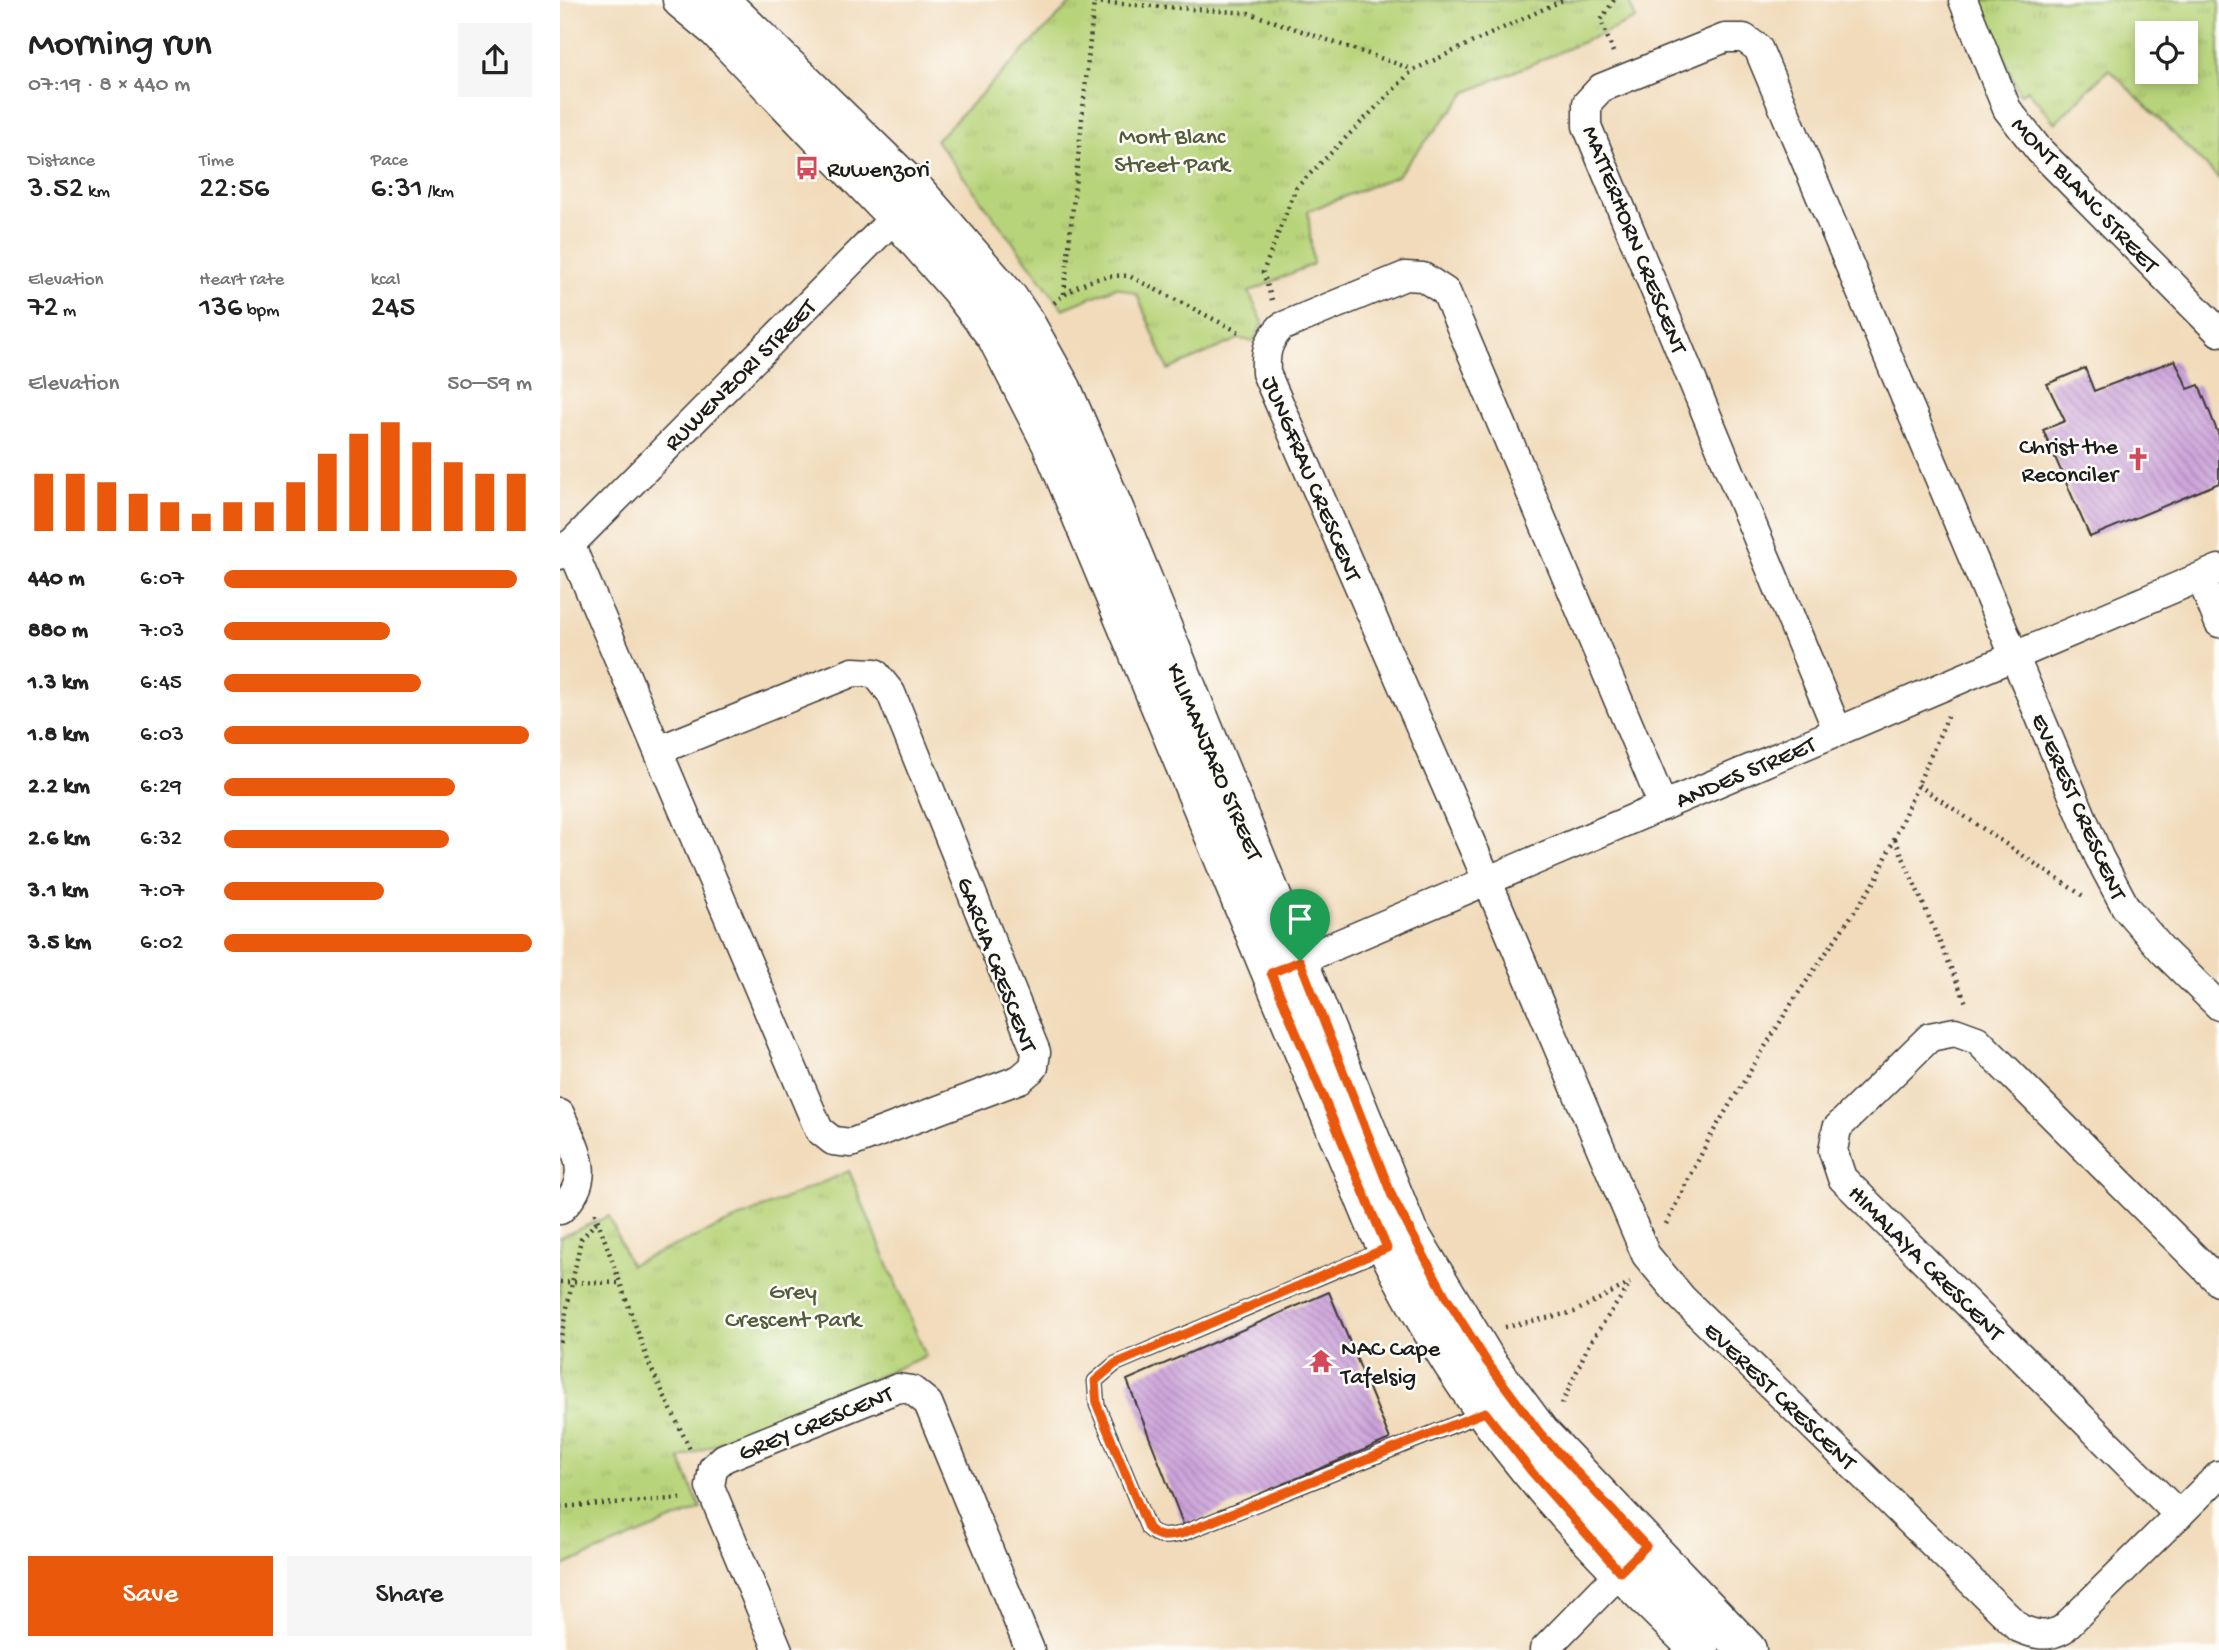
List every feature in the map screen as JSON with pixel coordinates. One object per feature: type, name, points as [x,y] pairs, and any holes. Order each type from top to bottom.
[{"type":"street","name":"KILIMANJARO STREET","points":[[682,0],[718,30],[1007,298],[1062,389],[1286,967],[1387,1248],[1424,1320],[1485,1412],[1531,1471],[1633,1559],[1747,1650]]},
{"type":"street","name":"KILIMANJARO STREET","points":[[719,0],[907,205]]},
{"type":"street","name":"MONT BLANC STREET","points":[[1963,0],[2007,109],[2031,140],[2219,332]]},
{"type":"street","name":"MATTERHORN CRESCENT","points":[[1838,732],[1587,127],[1587,103],[1601,88],[1725,38],[1744,38],[1758,48],[2013,657]]},
{"type":"street","name":"RUWENZORI STREET","points":[[565,549],[907,205]]},
{"type":"street","points":[[1275,334],[1405,276],[1423,277],[1446,292],[1663,806]]},
{"type":"street","name":"JUNGFRAU CRESCENT","points":[[1275,334],[1265,356],[1266,373],[1488,882]]},
{"type":"street","name":"GARCIA CRESCENT","points":[[565,549],[660,750],[819,1130],[833,1141],[851,1143],[1020,1079],[1034,1068],[1036,1052],[1031,1039],[891,693],[876,673],[853,672],[660,750]]},
{"type":"street","points":[[2210,574],[2219,623]]},
{"type":"street","name":"ANDES STREET","points":[[1286,967],[2210,574]]},
{"type":"street","name":"EVEREST CRESCENT","points":[[2013,657],[2099,857],[2126,908],[2163,951],[2219,1006]]},
{"type":"street","name":"EVEREST CRESCENT","points":[[1488,882],[1646,1255],[1682,1298],[2019,1628],[2036,1636],[2063,1629],[2219,1475]]},
{"type":"street","name":"KILIMANJARO STREET","points":[[1286,967],[1392,1196],[1446,1297],[1487,1362],[1700,1650]]},
{"type":"street","name":"HIMALAYA CRESCENT","points":[[2179,1514],[1842,1178],[1833,1151],[1837,1128],[1930,1037],[1955,1032],[1977,1040],[2219,1282]]},
{"type":"street","points":[[560,1114],[577,1154],[581,1172],[577,1192],[560,1210]]},
{"type":"street","name":"GREY CRESCENT","points":[[713,1495],[710,1477],[713,1468],[724,1458],[890,1389],[912,1390],[928,1403],[1030,1650]]},
{"type":"street","points":[[713,1495],[778,1650]]},
{"type":"street","points":[[1544,1650],[1633,1559]]},
{"type":"lane","points":[[1387,1248],[1115,1364],[1095,1381],[1097,1405],[1148,1528],[1156,1535],[1166,1537],[1181,1534],[1485,1412]]},
{"type":"path","points":[[1046,310],[1064,294],[1110,274],[1129,276],[1252,339],[1275,334],[1263,272],[1296,188],[1413,70],[1563,0]]},
{"type":"path","points":[[1614,0],[1601,20],[1623,79]]},
{"type":"path","points":[[1064,294],[1073,181],[1083,124],[1094,1],[1249,13],[1413,70]]},
{"type":"path","points":[[1662,1230],[1710,1137],[1793,1001],[1876,880],[1952,706]]},
{"type":"path","points":[[1918,785],[2088,900],[2126,908]]},
{"type":"path","points":[[1895,838],[1969,1011]]},
{"type":"path","points":[[560,1507],[713,1495],[650,1366],[581,1172]]},
{"type":"path","points":[[560,1342],[581,1239],[598,1220]]},
{"type":"path","points":[[1559,1414],[1589,1344],[1636,1273]]},
{"type":"path","points":[[560,1282],[620,1283]]},
{"type":"path","points":[[1499,1329],[1574,1312],[1629,1286]]},
{"type":"green space","name":"Mont Blanc Street Park","points":[[1074,0],[1628,0],[1636,19],[1467,92],[1397,176],[1308,211],[1313,264],[1249,292],[1263,323],[1254,341],[1238,339],[1168,370],[1137,294],[1117,287],[1063,309],[936,140]]},
{"type":"green space","points":[[1979,0],[2219,0],[2219,179],[2109,69],[2055,123],[2028,90],[2020,94]]},
{"type":"green space","name":"Grey Crescent Park","points":[[849,1171],[926,1356],[680,1459],[701,1509],[560,1567],[560,1237],[609,1216],[630,1265]]},
{"type":"building","name":"Christ the Reconciler","points":[[2175,360],[2188,389],[2199,385],[2219,436],[2219,483],[2090,537],[2043,430],[2065,421],[2047,384],[2085,368],[2094,391]]},
{"type":"building","points":[[1329,1292],[1390,1439],[1184,1526],[1127,1380]]},
{"type":"place","name":"Ruwenzori","points":[[807,168]]},
{"type":"place","name":"Christ the Reconciler","points":[[2138,459]]},
{"type":"place","name":"NAC Cape Tafelsig","points":[[1321,1361]]},
{"type":"route","points":[[1300,961],[1392,1196],[1408,1231],[1446,1297],[1487,1362],[1540,1433],[1646,1546],[1620,1572],[1531,1471],[1485,1412],[1181,1534],[1166,1537],[1156,1535],[1148,1528],[1097,1405],[1095,1381],[1102,1372],[1115,1364],[1387,1248],[1271,973],[1300,961]]}]
